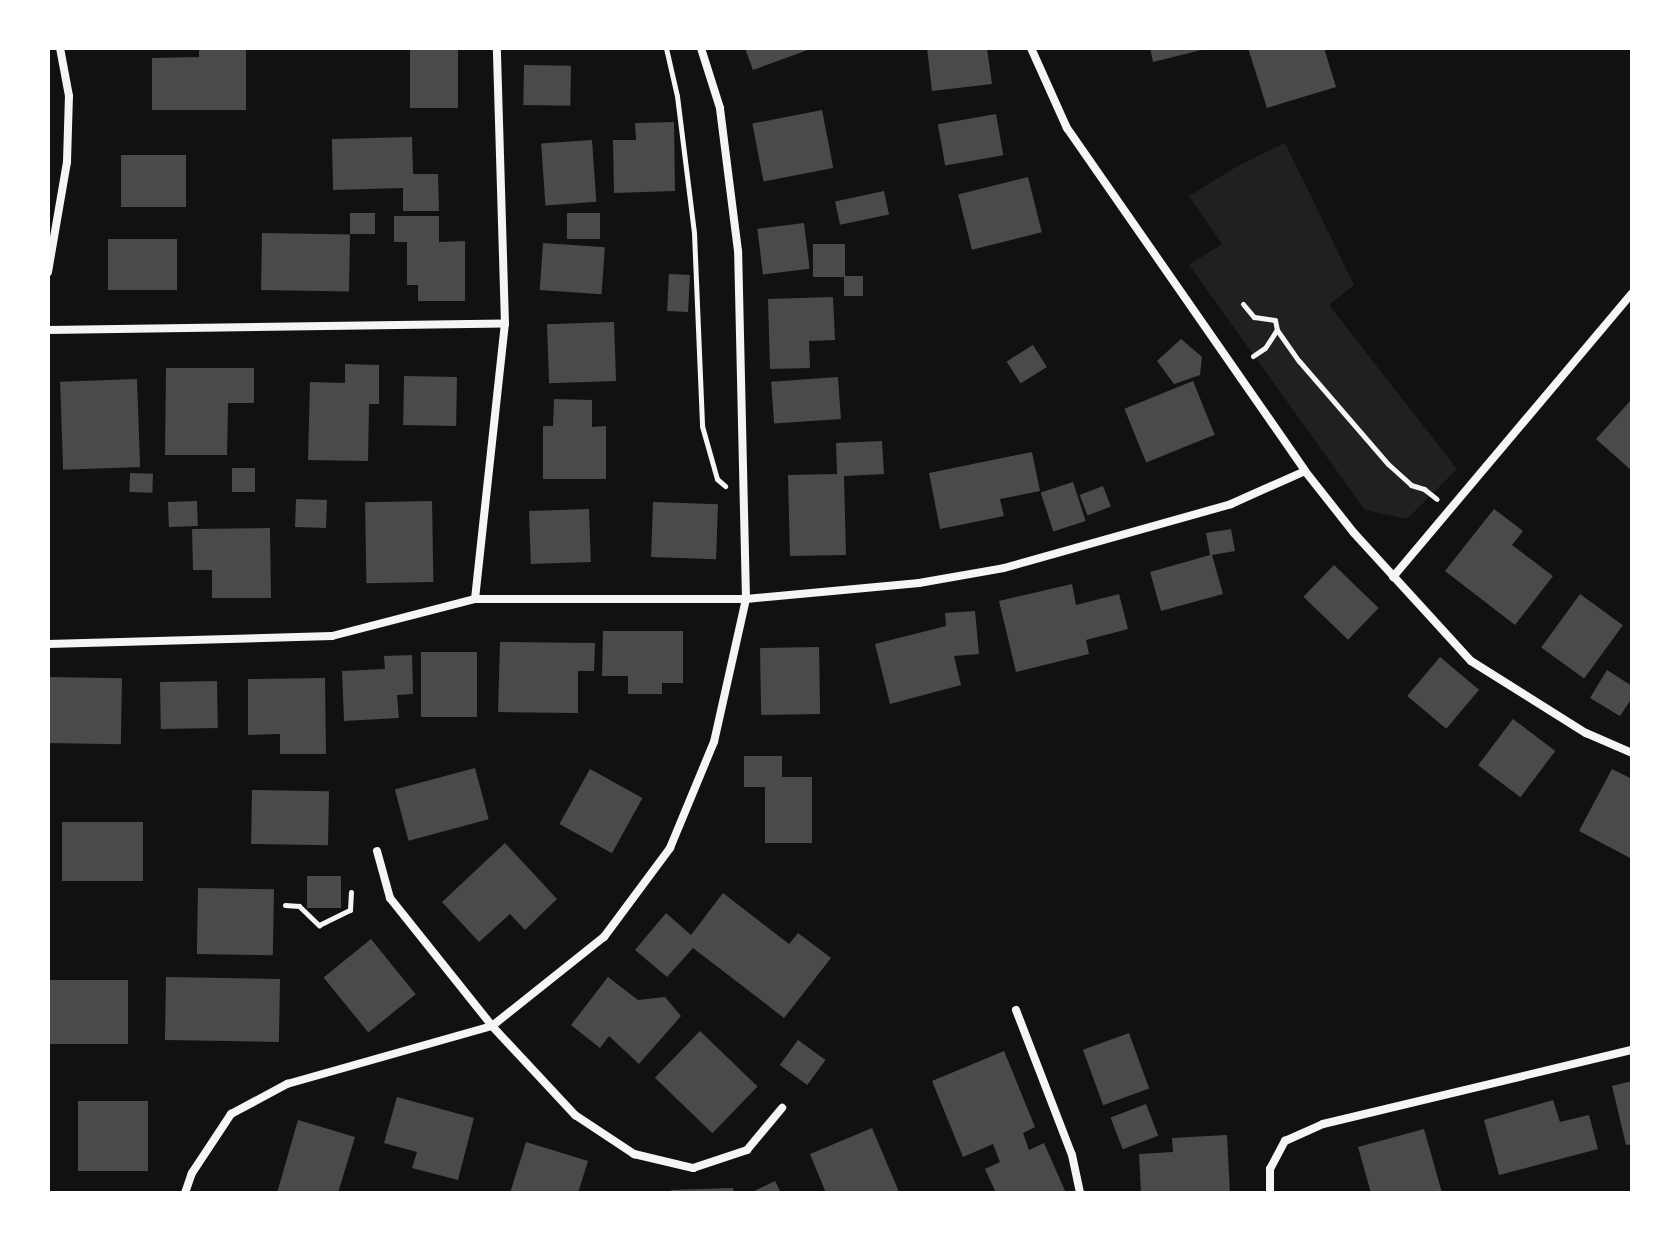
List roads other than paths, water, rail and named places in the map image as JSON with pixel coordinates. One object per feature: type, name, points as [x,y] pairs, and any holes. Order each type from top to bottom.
[{"type":"street","points":[[48,272],[67,151],[69,96],[60,48]]},
{"type":"street","points":[[475,599],[505,324],[497,48]]},
{"type":"street","points":[[185,1193],[192,1173],[231,1114],[287,1084],[492,1026],[604,937],[670,848],[714,742],[746,599],[738,251],[720,108],[701,48]]},
{"type":"street","points":[[1031,48],[1067,128],[1305,471],[1393,577],[1471,661],[1586,733],[1632,753]]},
{"type":"street","points":[[1393,577],[1632,293]]},
{"type":"street","points":[[48,330],[505,324]]},
{"type":"street","points":[[48,644],[332,636],[475,599],[746,599],[919,583],[1004,568],[1231,504],[1305,471]]},
{"type":"street","points":[[377,851],[390,898],[492,1026],[575,1115],[634,1154],[693,1168],[747,1150],[782,1108]]},
{"type":"street","points":[[1016,1010],[1072,1155],[1080,1193]]},
{"type":"street","points":[[1270,1193],[1270,1169],[1285,1141],[1323,1124],[1632,1050]]}]
